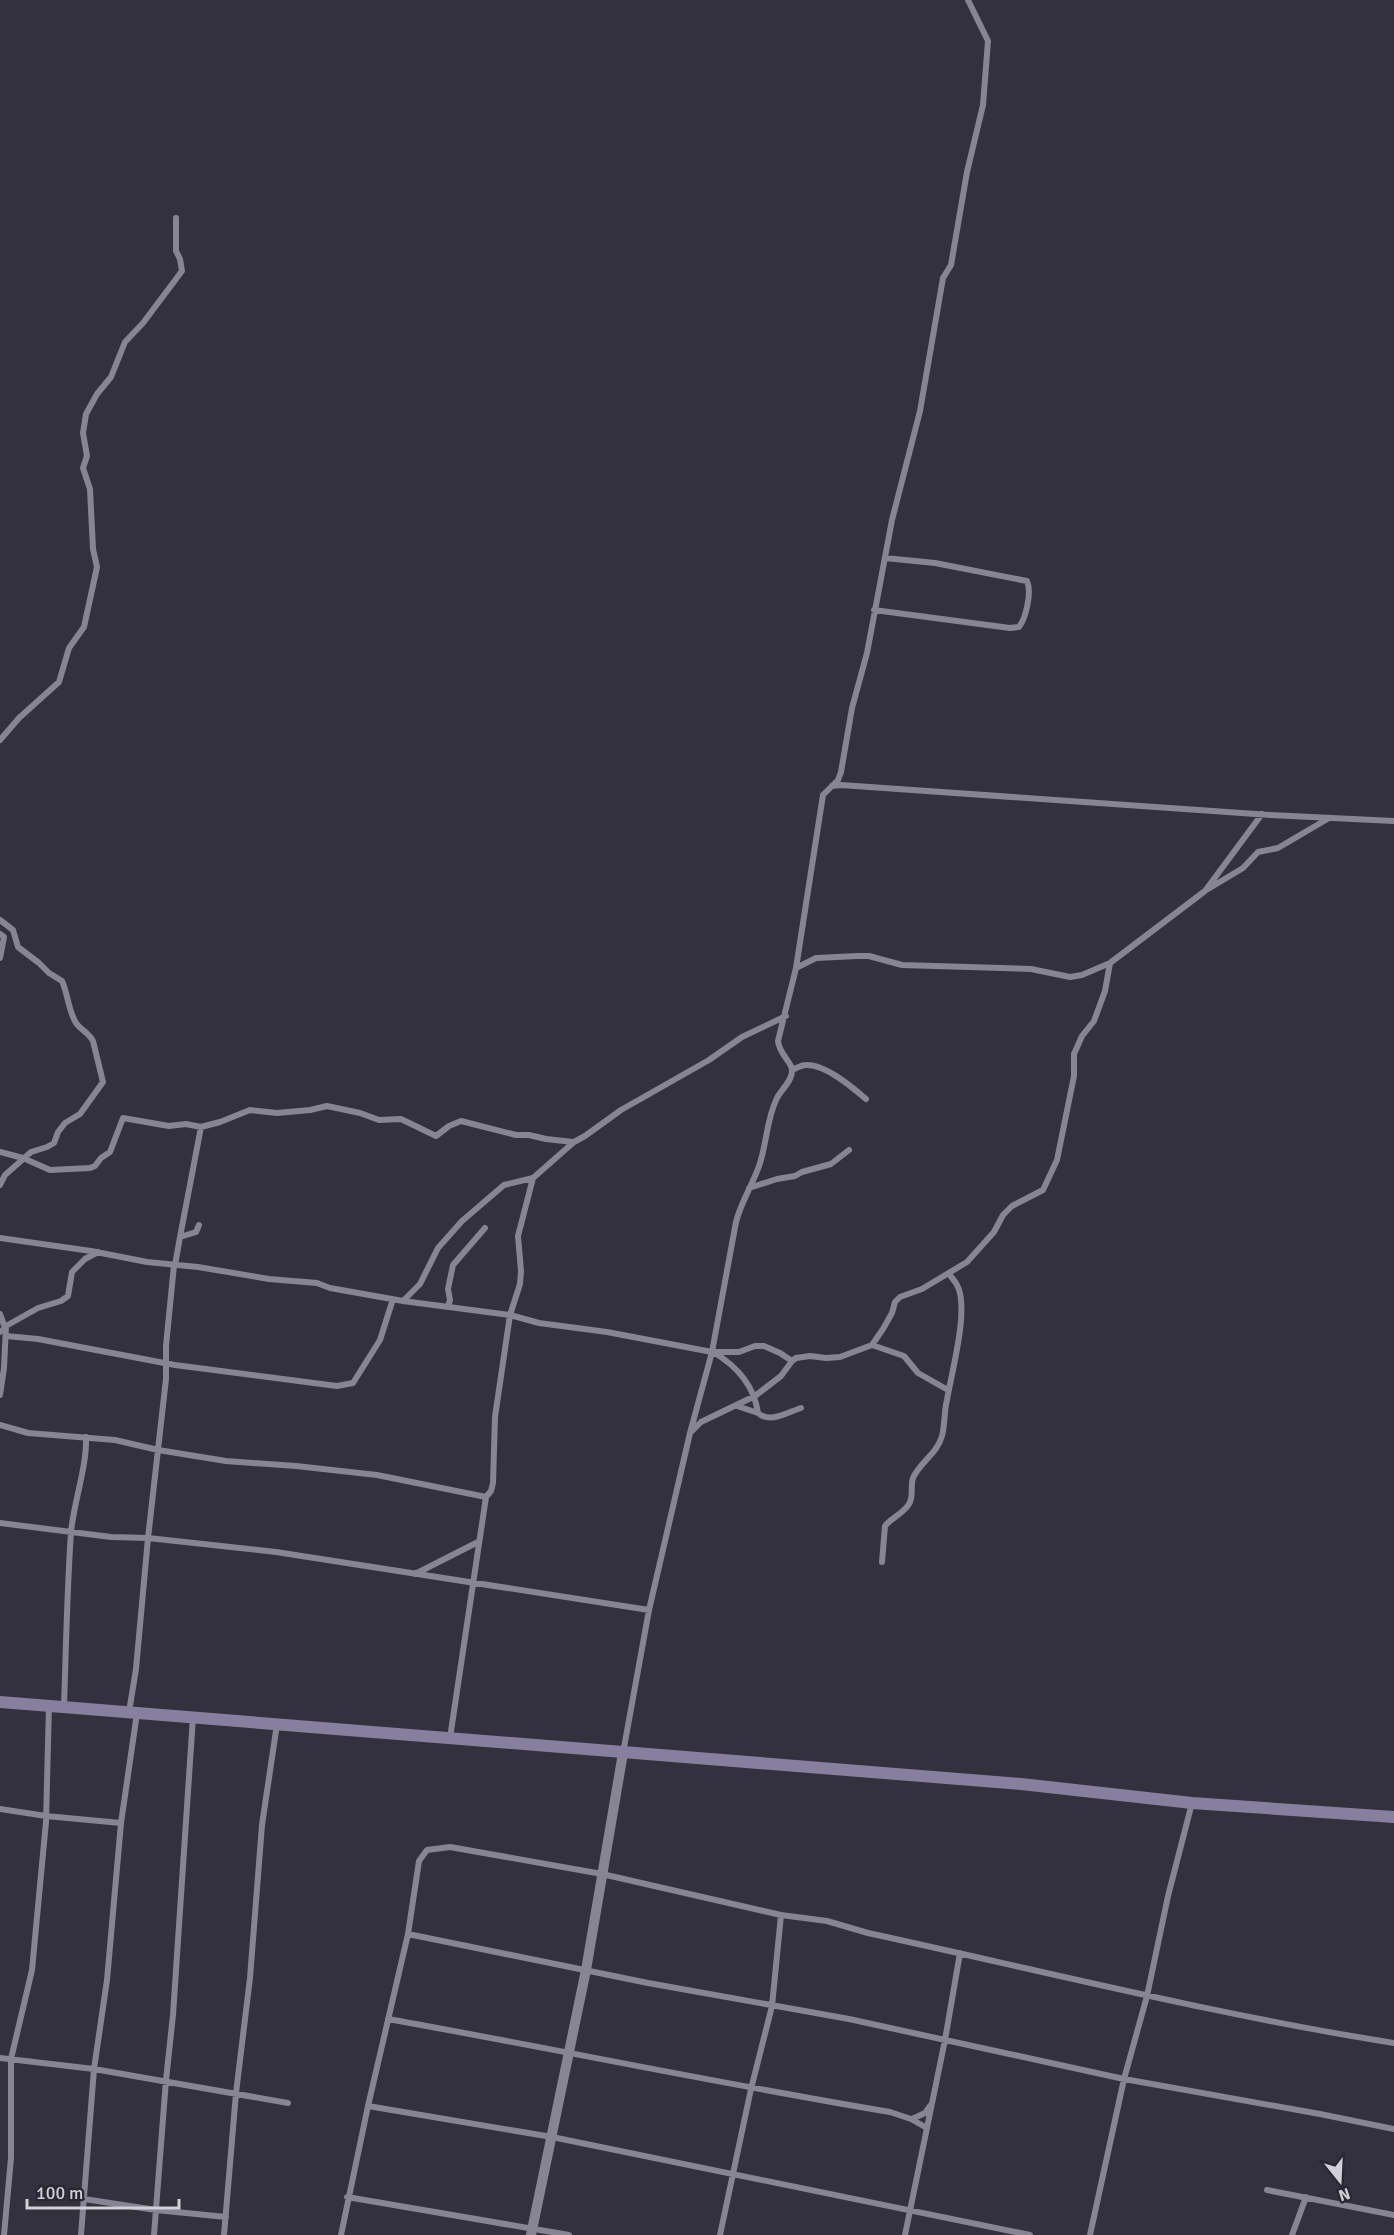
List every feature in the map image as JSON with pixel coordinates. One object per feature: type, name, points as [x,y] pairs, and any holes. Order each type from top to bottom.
[{"type":"main road","points":[[0,1702],[1021,1784],[1192,1803],[1394,1817]]},
{"type":"street","points":[[532,2231],[586,1970],[649,1610],[690,1433],[712,1352],[741,1202],[749,1188],[763,1150],[769,1119],[777,1097],[789,1080],[792,1070],[778,1046],[796,968],[823,795],[841,772],[852,708],[867,652],[892,520],[920,411],[943,278],[951,265],[967,172],[982,105],[988,41],[968,0]]},
{"type":"street","points":[[0,740],[19,718],[59,682],[69,648],[84,627],[97,567],[93,549],[90,489],[83,468],[87,456],[83,426],[86,414],[97,394],[111,377],[125,342],[143,323],[182,271],[175,248],[176,218]]},
{"type":"street","points":[[874,610],[1015,628],[1022,624],[1030,589],[1027,581],[935,563],[885,558]]},
{"type":"street","points":[[832,786],[1394,821]]},
{"type":"street","points":[[1205,891],[1262,814]]},
{"type":"street","points":[[796,968],[816,958],[869,956],[902,965],[1031,969],[1070,977],[1094,971],[1110,963],[1205,891],[1243,868],[1258,852],[1278,848],[1329,818]]},
{"type":"street","points":[[0,920],[13,930],[18,947],[62,981],[66,1000],[76,1023],[90,1034],[103,1075],[102,1085],[80,1114],[65,1123],[54,1143],[31,1152],[23,1158],[5,1175],[0,1185]]},
{"type":"street","points":[[0,934],[4,937],[0,958]]},
{"type":"street","points":[[690,1433],[701,1422],[737,1407],[755,1396],[781,1376],[792,1360],[801,1356],[840,1357],[872,1345],[900,1297],[922,1289],[949,1274],[973,1256],[1012,1206],[1023,1198],[1039,1194],[1048,1181],[1057,1160],[1074,1076],[1074,1054],[1082,1036],[1094,1021],[1105,991],[1110,963]]},
{"type":"street","points":[[403,1301],[420,1284],[438,1248],[462,1221],[504,1185],[533,1178],[574,1142],[585,1137],[621,1110],[709,1060],[742,1037],[786,1016]]},
{"type":"street","points":[[792,1070],[804,1065],[812,1065],[848,1084],[866,1099]]},
{"type":"street","points":[[0,1152],[23,1158],[50,1170],[66,1171],[95,1166],[110,1152],[123,1118],[169,1126],[186,1124],[201,1126],[250,1110],[277,1113],[327,1106],[360,1113],[379,1120],[401,1119],[436,1136],[461,1121],[516,1135],[574,1142]]},
{"type":"street","points":[[81,2235],[94,2069],[107,1980],[147,1538],[166,1379],[175,1265],[201,1126]]},
{"type":"street","points":[[749,1188],[831,1164],[849,1150]]},
{"type":"street","points":[[450,1738],[478,1542],[486,1497],[493,1483],[495,1417],[510,1315],[520,1284],[521,1264],[518,1236],[533,1178]]},
{"type":"street","points":[[180,1237],[196,1232],[200,1225]]},
{"type":"street","points":[[448,1307],[450,1300],[448,1289],[453,1265],[484,1228]]},
{"type":"street","points":[[0,1238],[277,1280],[317,1283],[330,1288],[403,1301],[510,1315],[539,1323],[607,1332],[712,1352],[739,1352],[755,1346],[764,1347],[792,1360]]},
{"type":"street","points":[[4,1332],[8,1323],[68,1296],[72,1272],[85,1259],[98,1252]]},
{"type":"street","points":[[882,1562],[886,1540],[885,1526],[909,1505],[913,1497],[911,1485],[916,1472],[935,1451],[942,1436],[948,1390],[958,1344],[960,1316],[958,1286],[949,1274]]},
{"type":"street","points":[[4,1332],[132,1357],[166,1361],[175,1365],[305,1384],[352,1385],[380,1340],[393,1299]]},
{"type":"street","points":[[0,1314],[4,1332],[0,1395]]},
{"type":"street","points":[[872,1345],[904,1356],[918,1373],[948,1390]]},
{"type":"street","points":[[712,1352],[743,1376],[755,1396],[758,1413]]},
{"type":"street","points":[[737,1407],[769,1418],[801,1407]]},
{"type":"street","points":[[0,1425],[28,1433],[115,1440],[158,1450],[226,1461],[376,1475],[486,1497]]},
{"type":"street","points":[[64,1706],[71,1532],[86,1451],[86,1437]]},
{"type":"street","points":[[0,1523],[276,1552],[649,1610]]},
{"type":"street","points":[[415,1574],[478,1542]]},
{"type":"street","points":[[4,2235],[11,2158],[11,2059],[32,1970],[46,1816],[49,1705]]},
{"type":"street","points":[[154,2235],[173,2014],[193,1717]]},
{"type":"street","points":[[224,2235],[236,2093],[250,1978],[262,1824],[277,1724]]},
{"type":"street","points":[[1090,2235],[1124,2079],[1147,1996],[1168,1896],[1192,1803]]},
{"type":"street","points":[[0,1809],[121,1823]]},
{"type":"street","points":[[341,2235],[347,2197],[408,1934],[419,1861],[427,1850],[450,1847],[602,1874],[781,1914],[827,1921],[868,1933],[1147,1996],[1320,2031],[1394,2043]]},
{"type":"street","points":[[720,2235],[751,2089],[772,2006],[781,1914]]},
{"type":"street","points":[[408,1934],[945,2040],[1124,2079],[1394,2129]]},
{"type":"street","points":[[904,2235],[945,2040],[960,1953]]},
{"type":"street","points":[[388,2019],[569,2052],[751,2089],[890,2112],[911,2119],[927,2128]]},
{"type":"street","points":[[0,2058],[166,2080],[288,2103]]},
{"type":"street","points":[[911,2119],[925,2113],[932,2103]]},
{"type":"street","points":[[368,2106],[552,2138],[1030,2235]]},
{"type":"street","points":[[1266,2190],[1394,2215]]},
{"type":"street","points":[[347,2197],[532,2231],[569,2235]]},
{"type":"street","points":[[1292,2235],[1306,2197]]},
{"type":"street","points":[[84,2199],[156,2210],[226,2217]]}]
